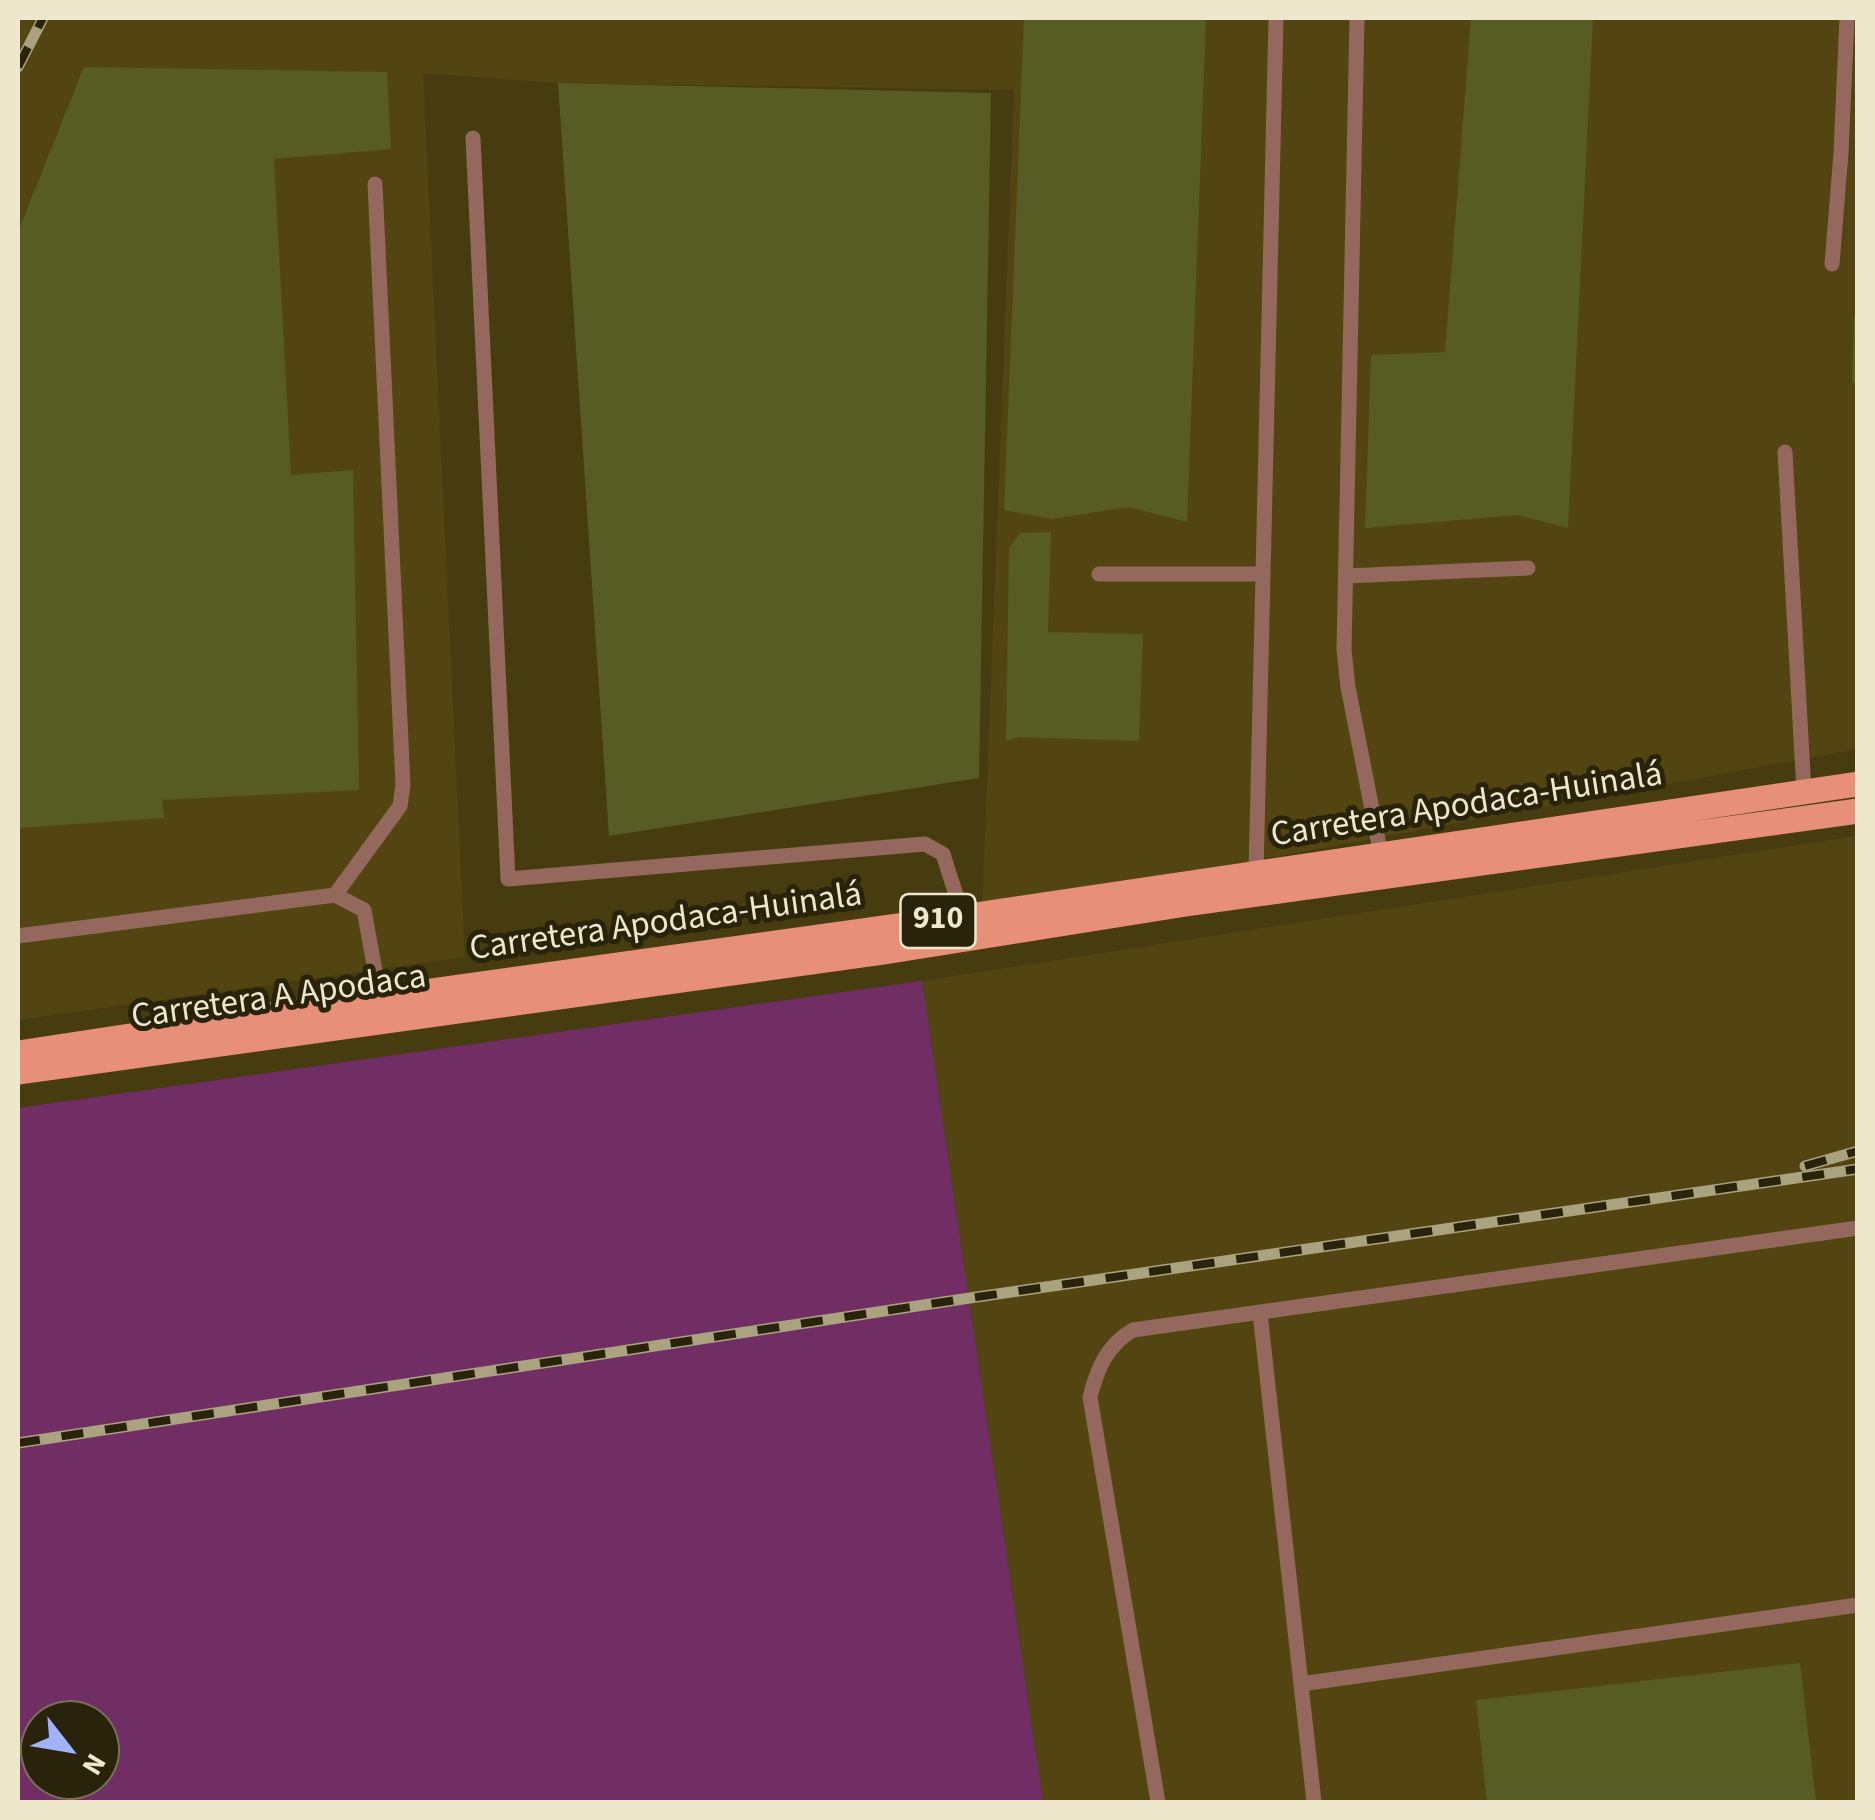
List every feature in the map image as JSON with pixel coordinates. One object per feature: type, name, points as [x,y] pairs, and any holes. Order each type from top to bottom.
[{"type":"main road","name":"Carretera Apodaca-Huinalá","points":[[18,1052],[1858,784]]},
{"type":"main road","name":"Carretera A Apodaca","points":[[18,1072],[1858,811]]},
{"type":"lane","points":[[1256,874],[1276,18]]},
{"type":"lane","points":[[1357,18],[1344,650],[1382,855]]},
{"type":"lane","points":[[1832,264],[1847,18]]},
{"type":"lane","points":[[473,138],[508,879],[925,844],[943,854],[963,917]]},
{"type":"lane","points":[[334,895],[400,806],[403,785],[374,184]]},
{"type":"lane","points":[[1784,452],[1804,792]]},
{"type":"lane","points":[[1346,576],[1528,568]]},
{"type":"lane","points":[[1099,574],[1262,574]]},
{"type":"lane","points":[[18,936],[334,895],[364,910],[380,998]]},
{"type":"lane","points":[[1158,1802],[1090,1396],[1106,1354],[1120,1338],[1133,1330],[1858,1228]]},
{"type":"lane","points":[[1260,1312],[1314,1802]]},
{"type":"lane","points":[[1301,1684],[1858,1605]]},
{"type":"shaded area","points":[[18,18],[1857,18],[1857,749],[982,911],[1014,90],[558,83],[423,73],[465,957],[18,1020]]},
{"type":"shaded area","points":[[1857,836],[1857,1802],[1043,1802],[922,981]]},
{"type":"shaded area","points":[[922,981],[1043,1802],[18,1802],[18,1108]]},
{"type":"building","points":[[1024,18],[1206,18],[1187,522],[1129,507],[1051,519],[1004,510]]},
{"type":"building","points":[[1471,18],[1593,18],[1568,528],[1517,515],[1365,528],[1371,355],[1445,352]]},
{"type":"building","points":[[84,67],[387,72],[391,149],[274,159],[291,475],[353,470],[359,790],[162,800],[164,818],[18,828],[18,232]]},
{"type":"building","points":[[558,83],[991,93],[979,778],[609,836]]},
{"type":"building","points":[[1854,315],[1858,315],[1858,383],[1852,383]]},
{"type":"building","points":[[1051,532],[1048,632],[1143,634],[1139,741],[1019,737],[1006,741],[1009,548],[1020,533]]},
{"type":"building","points":[[1800,1663],[1816,1802],[1487,1802],[1476,1700]]},
{"type":"railway","points":[[18,67],[43,18]]},
{"type":"railway","points":[[1805,1166],[1858,1151]]},
{"type":"railway","points":[[18,1443],[963,1299],[1858,1169]]}]
